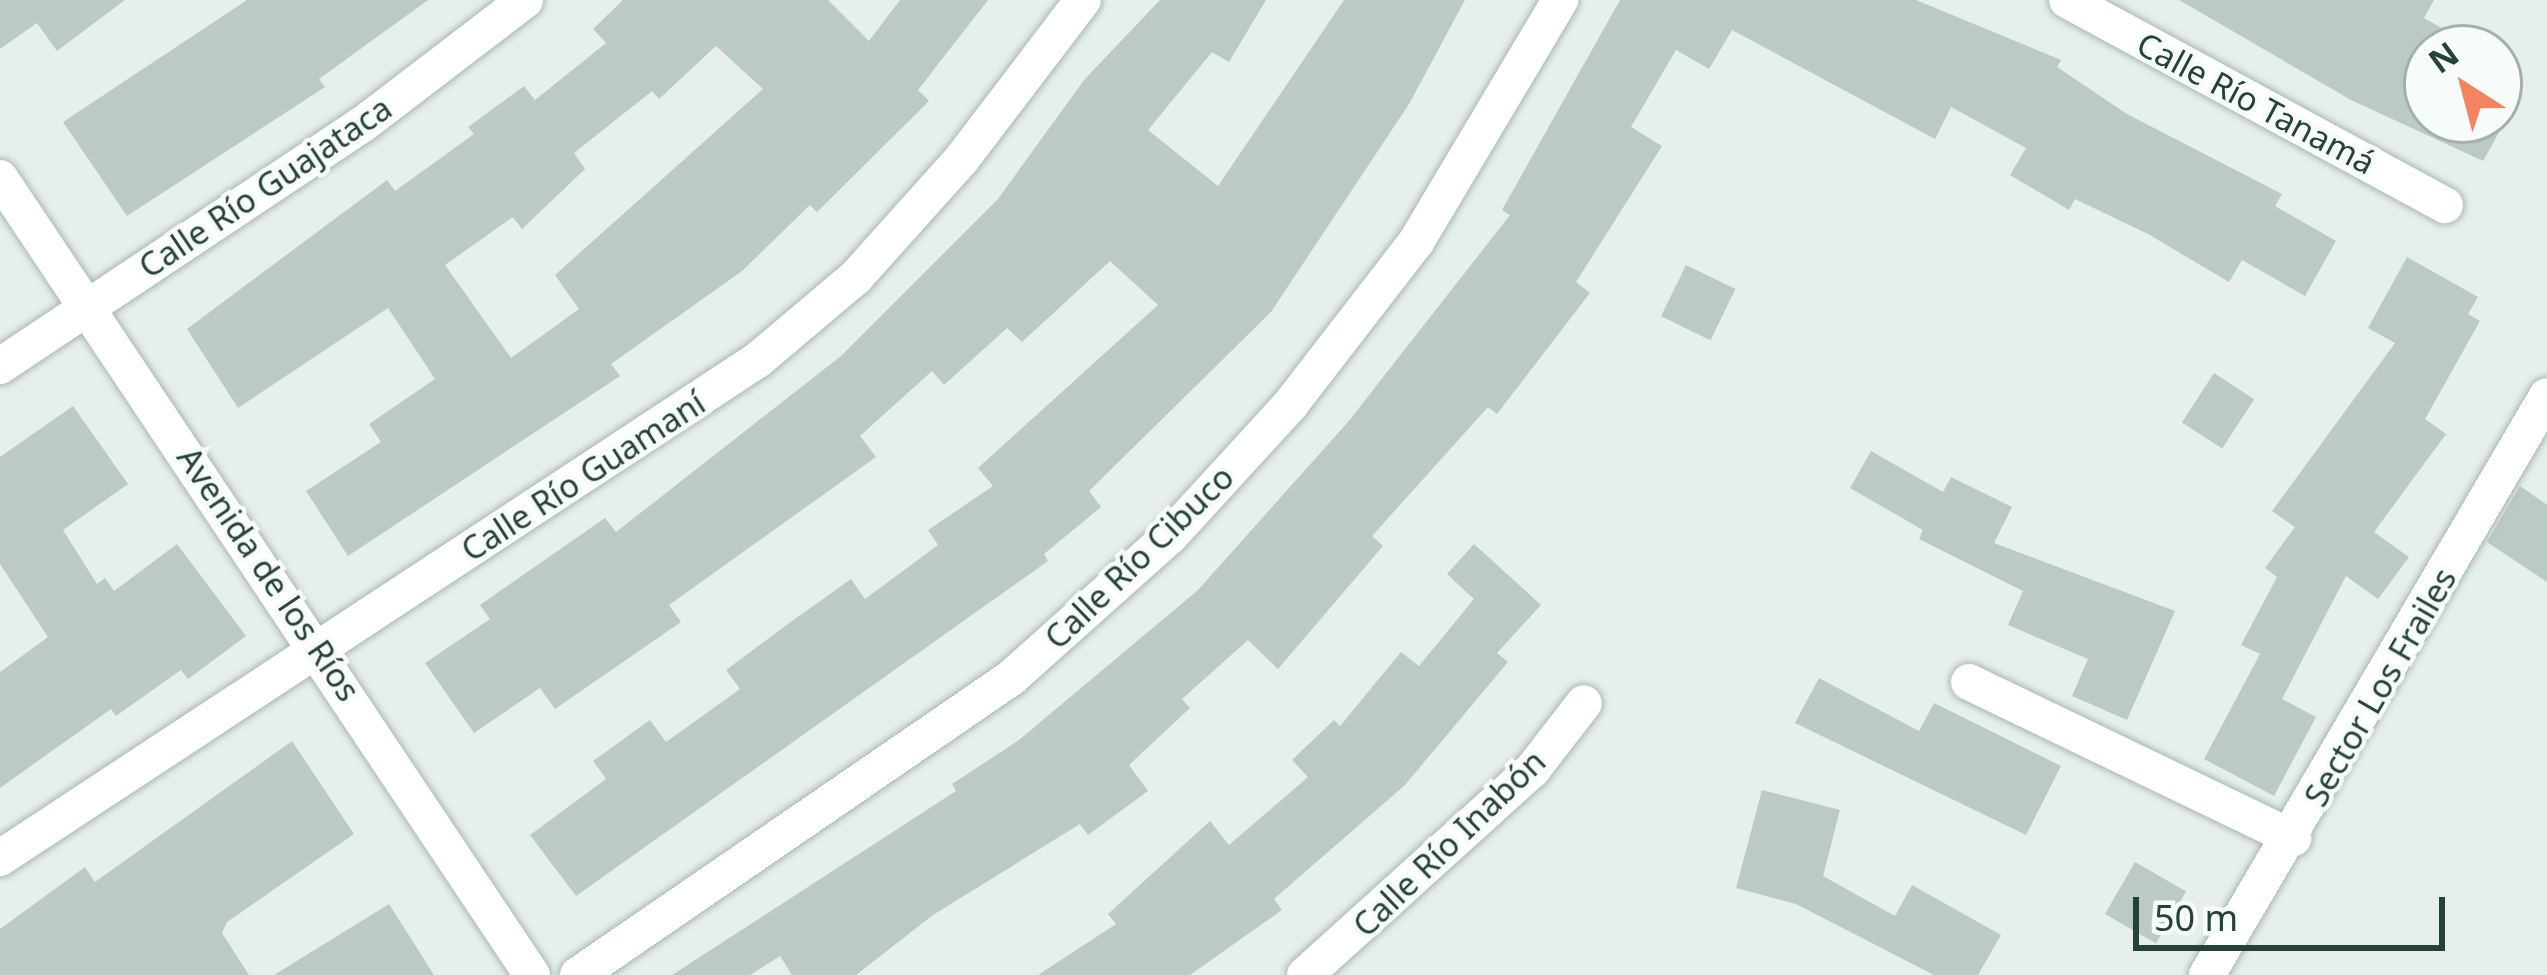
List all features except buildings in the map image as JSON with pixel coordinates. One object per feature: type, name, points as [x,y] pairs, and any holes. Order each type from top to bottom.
[{"type":"street","name":"Calle Río Guajataca","points":[[0,366],[363,124],[525,0]]},
{"type":"street","name":"Calle Río Guamaní","points":[[0,858],[317,646],[685,412],[839,292],[962,160],[1083,0]]},
{"type":"street","name":"Calle Río Cibuco","points":[[578,975],[1011,678],[1170,536],[1290,405],[1416,242],[1560,0]]},
{"type":"street","name":"Calle Río Tanamá","points":[[2067,0],[2445,205]]},
{"type":"street","name":"Avenida de los Ríos","points":[[0,178],[89,304],[532,975]]},
{"type":"street","name":"Sector Los Frailes","points":[[2207,975],[2293,838],[2547,395]]},
{"type":"street","points":[[1969,682],[2293,838]]},
{"type":"street","name":"Calle Río Inabón","points":[[1305,975],[1533,769],[1584,703]]}]
